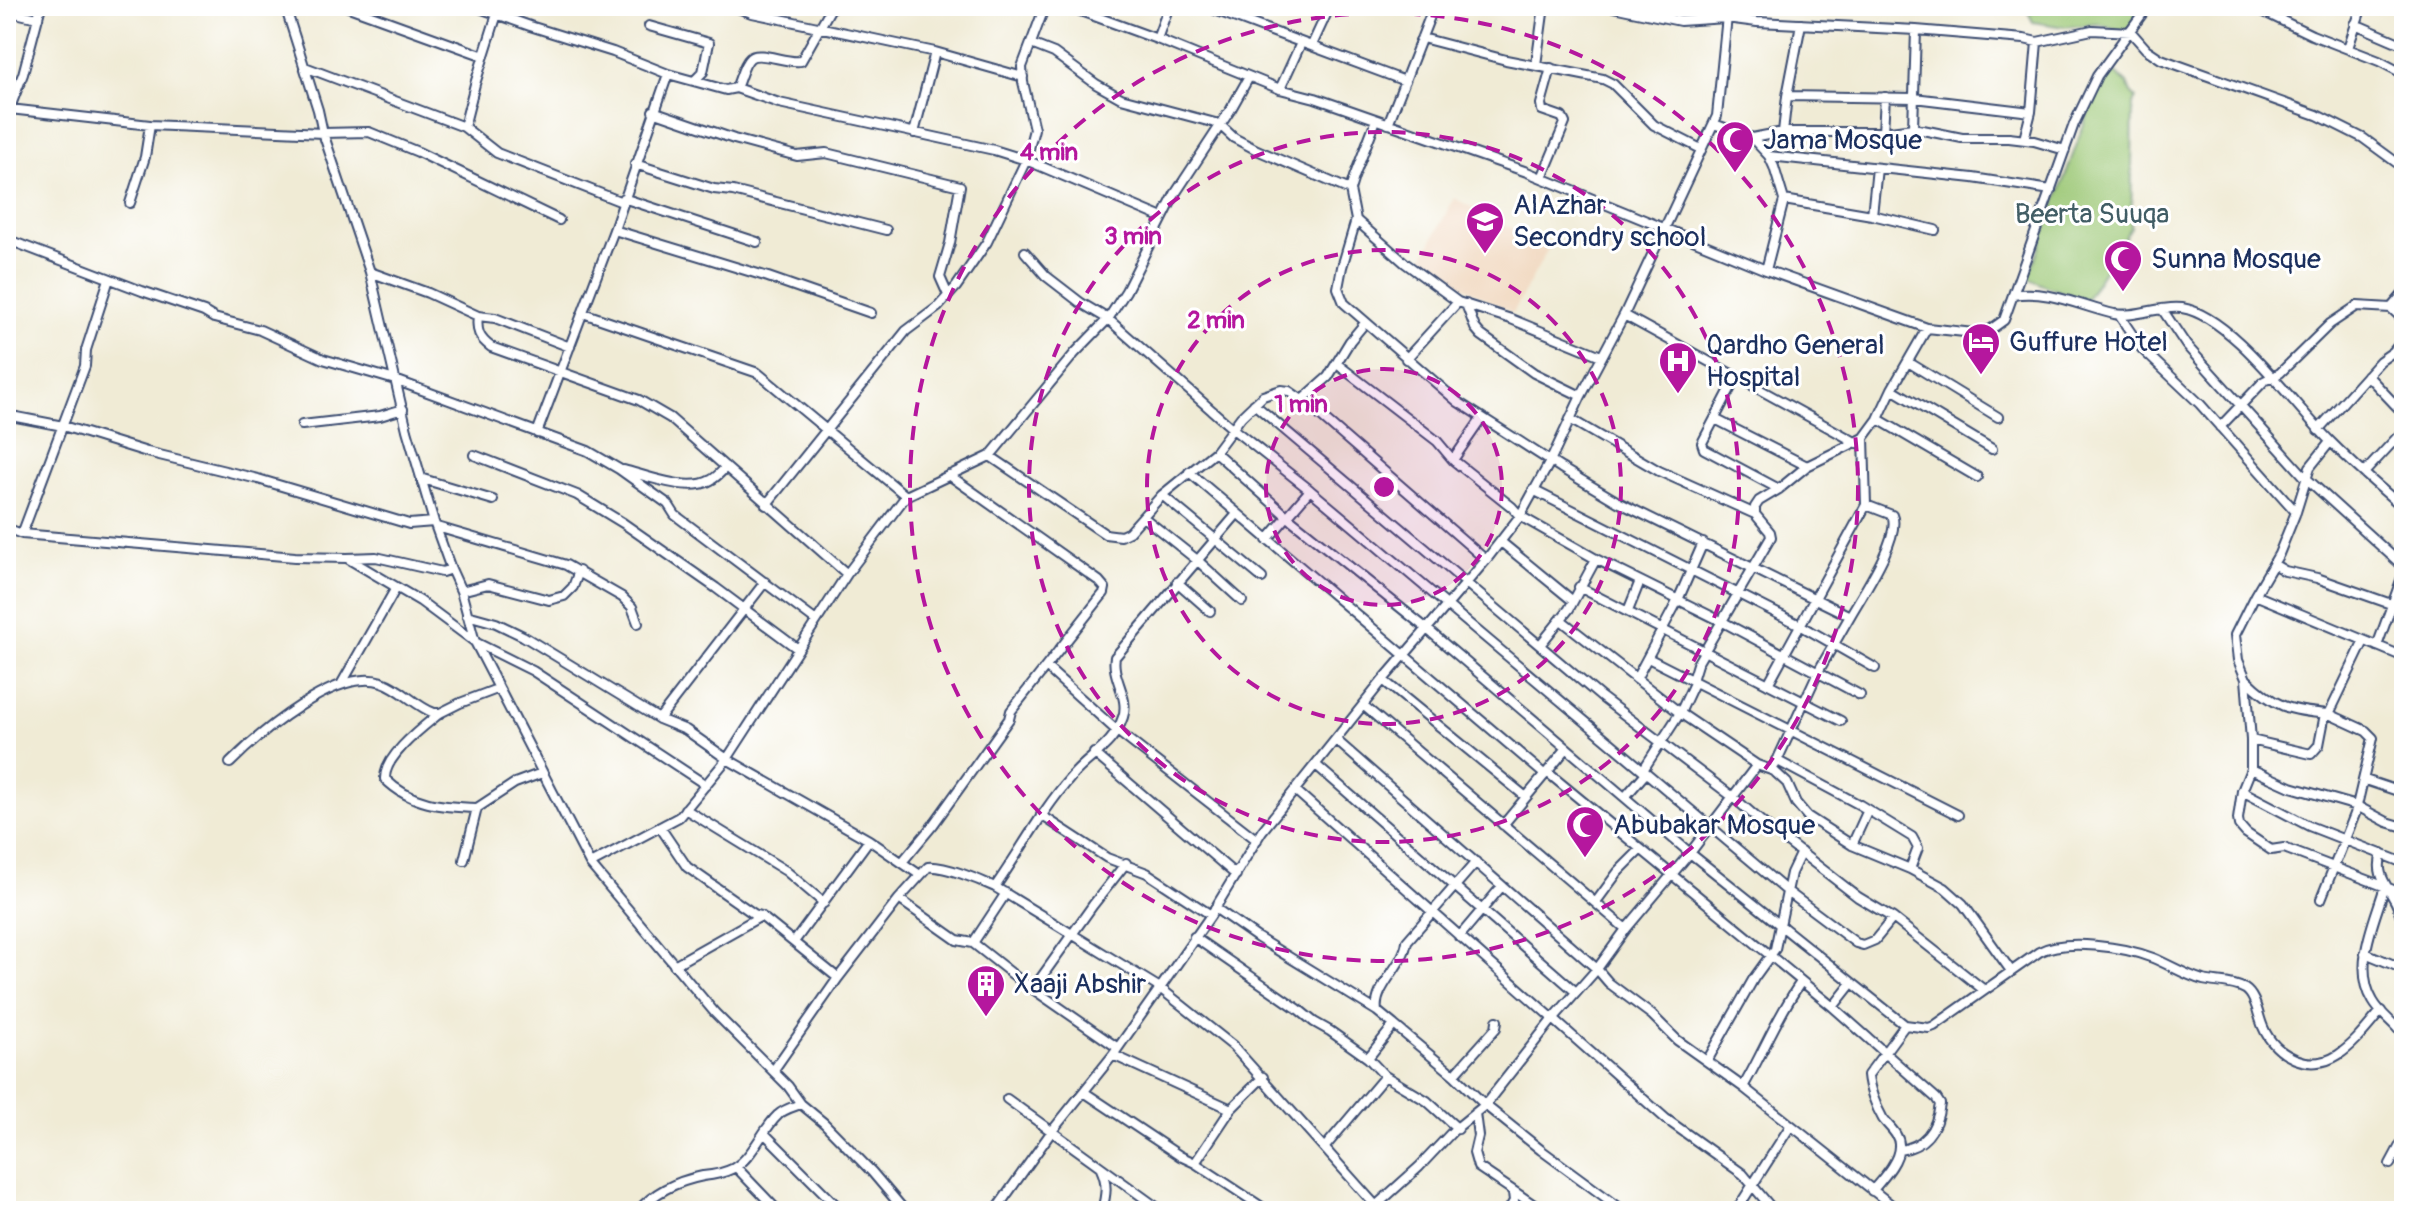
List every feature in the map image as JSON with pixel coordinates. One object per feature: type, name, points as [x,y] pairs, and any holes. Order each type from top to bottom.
[{"type":"street","points":[[6,118],[23,74],[41,6]]},
{"type":"street","points":[[264,6],[285,8],[305,67],[323,133],[370,272],[407,430],[475,642],[590,864],[715,1013],[788,1086],[801,1104],[872,1172],[905,1211]]},
{"type":"street","points":[[346,6],[484,56]]},
{"type":"street","points":[[474,6],[499,12],[668,74],[1026,160],[1163,218]]},
{"type":"street","points":[[732,6],[752,13],[935,52],[1023,77]]},
{"type":"street","points":[[736,88],[747,60],[752,56],[793,63],[801,61],[832,6]]},
{"type":"street","points":[[766,505],[906,331],[938,307],[987,242],[1026,160],[1034,129],[1022,67],[1045,6]]},
{"type":"street","points":[[1067,6],[1280,89],[1542,178],[1766,270],[1927,328],[1974,333],[1990,330],[2004,320],[2074,124],[2097,76],[2148,6]]},
{"type":"street","points":[[1157,39],[1169,6]]},
{"type":"street","points":[[1204,6],[1405,81]]},
{"type":"street","points":[[1312,45],[1330,6]]},
{"type":"street","points":[[1388,124],[1434,6]]},
{"type":"street","points":[[1536,65],[1544,6]]},
{"type":"street","points":[[1608,6],[1680,21],[1726,18],[1916,30],[2037,42],[2092,30],[2131,32],[2146,49],[2161,59],[2317,115],[2363,138],[2404,168]]},
{"type":"street","points":[[995,1211],[1052,1131],[1115,1052],[1213,911],[1257,840],[1383,680],[1520,516],[1624,315],[1663,226],[1714,124],[1720,98],[1728,6]]},
{"type":"street","points":[[2252,6],[2404,74]]},
{"type":"street","points":[[2348,48],[2362,6]]},
{"type":"street","points":[[6,11],[38,18]]},
{"type":"street","points":[[464,127],[499,12]]},
{"type":"street","points":[[1783,132],[1801,24]]},
{"type":"street","points":[[2355,24],[2404,45]]},
{"type":"street","points":[[649,26],[709,43],[703,72],[695,80]]},
{"type":"street","points":[[1913,128],[1916,30]]},
{"type":"street","points":[[1422,38],[1506,60],[1603,79],[1613,84],[1654,125],[1701,149]]},
{"type":"street","points":[[2024,139],[2031,112],[2037,42]]},
{"type":"street","points":[[1280,89],[1301,43]]},
{"type":"street","points":[[1031,44],[1068,62],[1096,84],[1121,98],[1219,124],[1234,138],[1257,150],[1350,190]]},
{"type":"street","points":[[914,133],[935,52]]},
{"type":"street","points":[[305,67],[464,127],[511,160],[623,200],[757,242]]},
{"type":"street","points":[[1542,178],[1565,123],[1562,117],[1542,110],[1551,68]]},
{"type":"street","points":[[537,433],[614,230],[668,74]]},
{"type":"street","points":[[590,864],[679,817],[727,759],[847,574],[906,496],[990,456],[1075,353],[1108,319],[1126,291],[1163,218],[1249,77]]},
{"type":"street","points":[[1787,96],[1914,98],[2031,112]]},
{"type":"street","points":[[1883,132],[1885,97]]},
{"type":"street","points":[[8,110],[150,125],[323,133],[369,132],[418,152],[559,220]]},
{"type":"street","points":[[653,111],[734,139],[797,156],[826,153],[960,186],[950,243],[940,277],[948,295]]},
{"type":"street","points":[[1376,120],[1350,190],[1356,220],[1338,288],[1344,303],[1406,359],[1482,418],[1618,502],[1850,616]]},
{"type":"street","points":[[1714,124],[1752,138],[1769,156],[1784,200],[1766,270]]},
{"type":"street","points":[[130,203],[145,157],[150,125]]},
{"type":"street","points":[[1752,138],[1783,132],[1883,132],[1913,128],[1962,138],[2024,139],[2065,150]]},
{"type":"street","points":[[1769,156],[1973,178],[2051,190]]},
{"type":"street","points":[[635,164],[714,189],[733,191],[886,230]]},
{"type":"street","points":[[1872,215],[1877,168]]},
{"type":"street","points":[[1784,200],[1872,215],[1935,230]]},
{"type":"street","points":[[1356,220],[1405,263],[1462,303],[1601,356]]},
{"type":"street","points":[[614,230],[768,277],[871,313]]},
{"type":"street","points":[[6,239],[214,318],[260,330],[323,359],[395,380],[588,451],[668,504],[675,515],[816,621]]},
{"type":"street","points":[[1025,252],[1057,285],[1108,319],[1233,429],[1310,490],[1788,892],[1856,943],[1863,945],[1875,940],[1893,918]]},
{"type":"street","points":[[370,272],[428,293],[478,316],[495,318],[570,347]]},
{"type":"street","points":[[22,534],[85,366],[86,350],[109,279]]},
{"type":"street","points":[[2391,308],[2404,293]]},
{"type":"street","points":[[2013,295],[2041,294],[2119,315],[2182,308],[2204,317],[2225,331],[2271,376],[2330,442],[2404,508]]},
{"type":"street","points":[[1406,359],[1462,303]]},
{"type":"street","points":[[1462,303],[1481,335],[1547,381],[1581,396]]},
{"type":"street","points":[[2220,427],[2264,381],[2280,373],[2330,324],[2357,306],[2391,308],[2404,320]]},
{"type":"street","points":[[2162,309],[2186,345],[2306,478],[2404,570],[2377,646]]},
{"type":"street","points":[[583,313],[758,373],[906,496]]},
{"type":"street","points":[[1624,315],[1860,440]]},
{"type":"street","points":[[2119,315],[2142,349],[2200,404],[2296,512]]},
{"type":"street","points":[[478,316],[478,335],[491,347],[639,400],[670,418],[847,574]]},
{"type":"street","points":[[1302,400],[1328,377],[1365,323]]},
{"type":"street","points":[[1755,514],[1759,501],[1807,466],[1860,440],[1878,419],[1927,328]]},
{"type":"street","points":[[2318,430],[2404,339]]},
{"type":"street","points":[[1908,362],[1998,417]]},
{"type":"street","points":[[1337,364],[1437,441],[1453,460],[1520,516],[1596,559],[1860,695]]},
{"type":"street","points":[[2367,375],[2404,414]]},
{"type":"street","points":[[1737,376],[1702,443],[1704,449],[1779,489]]},
{"type":"street","points":[[1892,389],[1992,449]]},
{"type":"street","points":[[990,456],[1105,534],[1121,536],[1129,532],[1162,495],[1215,452],[1263,396],[1281,390],[1289,391],[1486,560]]},
{"type":"street","points":[[1254,404],[1661,743],[1858,897],[1893,918],[1984,990]]},
{"type":"street","points":[[302,425],[380,416],[403,409]]},
{"type":"street","points":[[6,415],[63,426],[409,524],[436,525],[566,565],[622,597],[632,607],[638,623]]},
{"type":"street","points":[[1453,460],[1482,418]]},
{"type":"street","points":[[1570,419],[1659,471],[1755,514],[1771,537],[1697,664],[1694,683],[1680,713],[1625,797]]},
{"type":"street","points":[[1715,419],[1807,466]]},
{"type":"street","points":[[1878,419],[1977,477]]},
{"type":"street","points":[[2364,473],[2404,430]]},
{"type":"street","points":[[1768,684],[1866,505],[1860,440]]},
{"type":"street","points":[[2330,442],[2310,467],[2296,512],[2273,564],[2235,635],[2238,660],[2246,679],[2251,740],[2251,769],[2242,791],[2238,819],[2246,833],[2271,850],[2284,848],[2404,894]]},
{"type":"street","points":[[1215,452],[1288,517],[1427,629],[1690,853],[1905,1025],[1934,1026],[2025,960],[2056,945],[2086,944],[2150,957],[2202,979],[2245,989],[2254,1001],[2264,1030],[2275,1045],[2287,1057],[2306,1062],[2338,1055],[2381,1011]]},
{"type":"street","points":[[474,455],[577,495],[646,539],[798,649]]},
{"type":"street","points":[[619,469],[668,483],[702,484],[726,467]]},
{"type":"street","points":[[1189,472],[1546,773],[1833,1007],[1940,1104],[1925,1141],[1916,1147],[1899,1150]]},
{"type":"street","points":[[903,861],[933,825],[1009,719],[1011,711],[1103,596],[1105,588],[949,475]]},
{"type":"street","points":[[423,479],[493,500]]},
{"type":"street","points":[[1267,540],[1310,490]]},
{"type":"street","points":[[1533,490],[1800,625],[1875,668]]},
{"type":"street","points":[[1162,495],[1262,578]]},
{"type":"street","points":[[1774,771],[1776,760],[1818,672],[1884,555],[1894,526],[1892,515],[1866,505]]},
{"type":"street","points":[[995,887],[1041,815],[1071,777],[1094,753],[1109,744],[1124,716],[1125,706],[1114,667],[1115,657],[1237,514]]},
{"type":"street","points":[[1143,517],[1242,601]]},
{"type":"street","points":[[6,528],[22,534],[295,557],[376,557],[442,572],[451,569]]},
{"type":"street","points":[[1501,542],[1573,601]]},
{"type":"street","points":[[1636,679],[1678,600],[1703,543]]},
{"type":"street","points":[[347,558],[420,601],[475,642],[533,671],[706,785]]},
{"type":"street","points":[[1540,645],[1561,620],[1596,559]]},
{"type":"street","points":[[2273,564],[2285,571],[2317,578],[2391,604]]},
{"type":"street","points":[[461,591],[488,584],[549,600],[564,596],[573,587],[579,571]]},
{"type":"street","points":[[1628,611],[1640,581]]},
{"type":"street","points":[[659,719],[765,582]]},
{"type":"street","points":[[1177,582],[1210,611]]},
{"type":"street","points":[[1579,587],[1841,721]]},
{"type":"street","points":[[342,683],[396,588]]},
{"type":"street","points":[[2255,595],[2404,657]]},
{"type":"street","points":[[467,615],[496,623],[523,636],[659,719],[686,730],[727,759],[869,840],[920,875]]},
{"type":"street","points":[[1561,620],[1680,713],[1757,765],[1774,771],[1787,783],[1801,811],[1852,845],[1910,869],[1945,888],[1963,904],[2011,971]]},
{"type":"street","points":[[2251,740],[2311,754],[2319,745],[2327,714],[2364,641]]},
{"type":"street","points":[[1648,658],[1958,815]]},
{"type":"street","points":[[1046,667],[1116,730],[1257,840]]},
{"type":"street","points":[[2246,679],[2272,702],[2327,714],[2372,736],[2357,806],[2321,899]]},
{"type":"street","points":[[230,763],[257,736],[342,683],[378,680],[429,711],[440,713]]},
{"type":"street","points":[[1383,680],[1526,797]]},
{"type":"street","points":[[497,689],[440,713],[403,746],[385,770],[385,779],[407,795],[431,805],[477,808],[515,783],[542,773]]},
{"type":"street","points":[[1363,705],[1626,929]]},
{"type":"street","points":[[1336,740],[1597,969],[1609,983],[1652,1015],[1665,1031],[1743,1087],[1899,1211]]},
{"type":"street","points":[[1503,825],[1567,748]]},
{"type":"street","points":[[1094,753],[1236,875]]},
{"type":"street","points":[[1776,760],[1868,810],[1915,840],[1918,848],[1910,869]]},
{"type":"street","points":[[1316,765],[1576,992]]},
{"type":"street","points":[[773,1071],[838,978],[899,899],[933,865],[995,887],[1160,988],[1233,1046],[1325,1147],[1373,1208],[1485,1105],[1690,853],[1757,765]]},
{"type":"street","points":[[2251,769],[2291,787],[2357,806],[2404,827]]},
{"type":"street","points":[[2365,780],[2404,793]]},
{"type":"street","points":[[1295,790],[1666,1119],[1743,1174],[1774,1211]]},
{"type":"street","points":[[2242,791],[2309,826],[2404,863]]},
{"type":"street","points":[[464,860],[477,808]]},
{"type":"street","points":[[685,809],[786,871],[824,903]]},
{"type":"street","points":[[1852,845],[1868,810]]},
{"type":"street","points":[[1041,815],[1107,858],[1147,873],[1377,1011],[1485,1105],[1624,1211]]},
{"type":"street","points":[[660,827],[687,867],[761,916],[838,978]]},
{"type":"street","points":[[794,942],[869,840]]},
{"type":"street","points":[[1596,902],[1618,872],[1640,850]]},
{"type":"street","points":[[1707,1061],[1777,942],[1791,873],[1801,852]]},
{"type":"street","points":[[2382,854],[2378,864],[2404,926]]},
{"type":"street","points":[[1377,1011],[1376,998],[1404,955],[1407,941],[1476,862]]},
{"type":"street","points":[[1033,989],[1126,863]]},
{"type":"street","points":[[1459,937],[1502,886]]},
{"type":"street","points":[[2385,886],[2365,953],[2365,968],[2372,1000],[2398,1029],[2404,1031]]},
{"type":"street","points":[[973,943],[1006,893]]},
{"type":"street","points":[[899,899],[957,940],[973,943],[1115,1052],[1231,1109]]},
{"type":"street","points":[[674,965],[761,916]]},
{"type":"street","points":[[1194,937],[1368,1058],[1385,1076],[1427,1101],[1458,1129]]},
{"type":"street","points":[[2365,953],[2404,969]]},
{"type":"street","points":[[1743,1087],[1763,1053],[1786,1002],[1801,982]]},
{"type":"street","points":[[1833,1007],[1852,983]]},
{"type":"street","points":[[1454,1075],[1496,1028],[1497,1021]]},
{"type":"street","points":[[1368,1058],[1394,1025]]},
{"type":"street","points":[[1872,1191],[1899,1150],[1900,1143],[1883,1118],[1868,1075],[1905,1025]]},
{"type":"street","points":[[1325,1147],[1385,1076]]},
{"type":"street","points":[[1195,1163],[1231,1109],[1263,1077]]},
{"type":"street","points":[[1084,1092],[1268,1211]]},
{"type":"street","points":[[1007,1099],[1162,1211]]},
{"type":"street","points":[[638,1211],[657,1193],[671,1186],[736,1167],[776,1117],[801,1104]]},
{"type":"street","points":[[1475,1113],[1478,1136],[1474,1153],[1478,1167],[1543,1211]]},
{"type":"street","points":[[1736,1211],[1791,1125]]},
{"type":"street","points":[[765,1134],[842,1211]]},
{"type":"street","points":[[2390,1164],[2404,1138]]},
{"type":"street","points":[[1100,1166],[1106,1179],[1102,1211]]},
{"type":"street","points":[[736,1167],[778,1211]]},
{"type":"street","points":[[1508,1211],[1514,1201],[1513,1192]]},
{"type":"shaded area","name":"AlAzhar Secondry school","points":[[1454,198],[1549,247],[1513,313],[1420,263]]},
{"type":"green space","points":[[2029,6],[2140,6],[2129,32],[2097,24],[2064,27],[2033,22],[2027,10]]},
{"type":"green space","name":"Beerta Suuqa","points":[[2110,68],[2127,83],[2136,98],[2133,104],[2131,227],[2085,301],[2028,278],[2094,97],[2105,72]]},
{"type":"place","name":"Jama Mosque","points":[[1735,174]]},
{"type":"place","name":"AlAzhar Secondry school","points":[[1485,255]]},
{"type":"place","name":"Sunna Mosque","points":[[2123,293]]},
{"type":"place","name":"Guffure Hotel","points":[[1981,376]]},
{"type":"place","name":"Qardho General Hospital","points":[[1678,395]]},
{"type":"place","name":"Abubakar Mosque","points":[[1585,859]]},
{"type":"place","name":"Xaaji Abshir","points":[[986,1018]]}]
